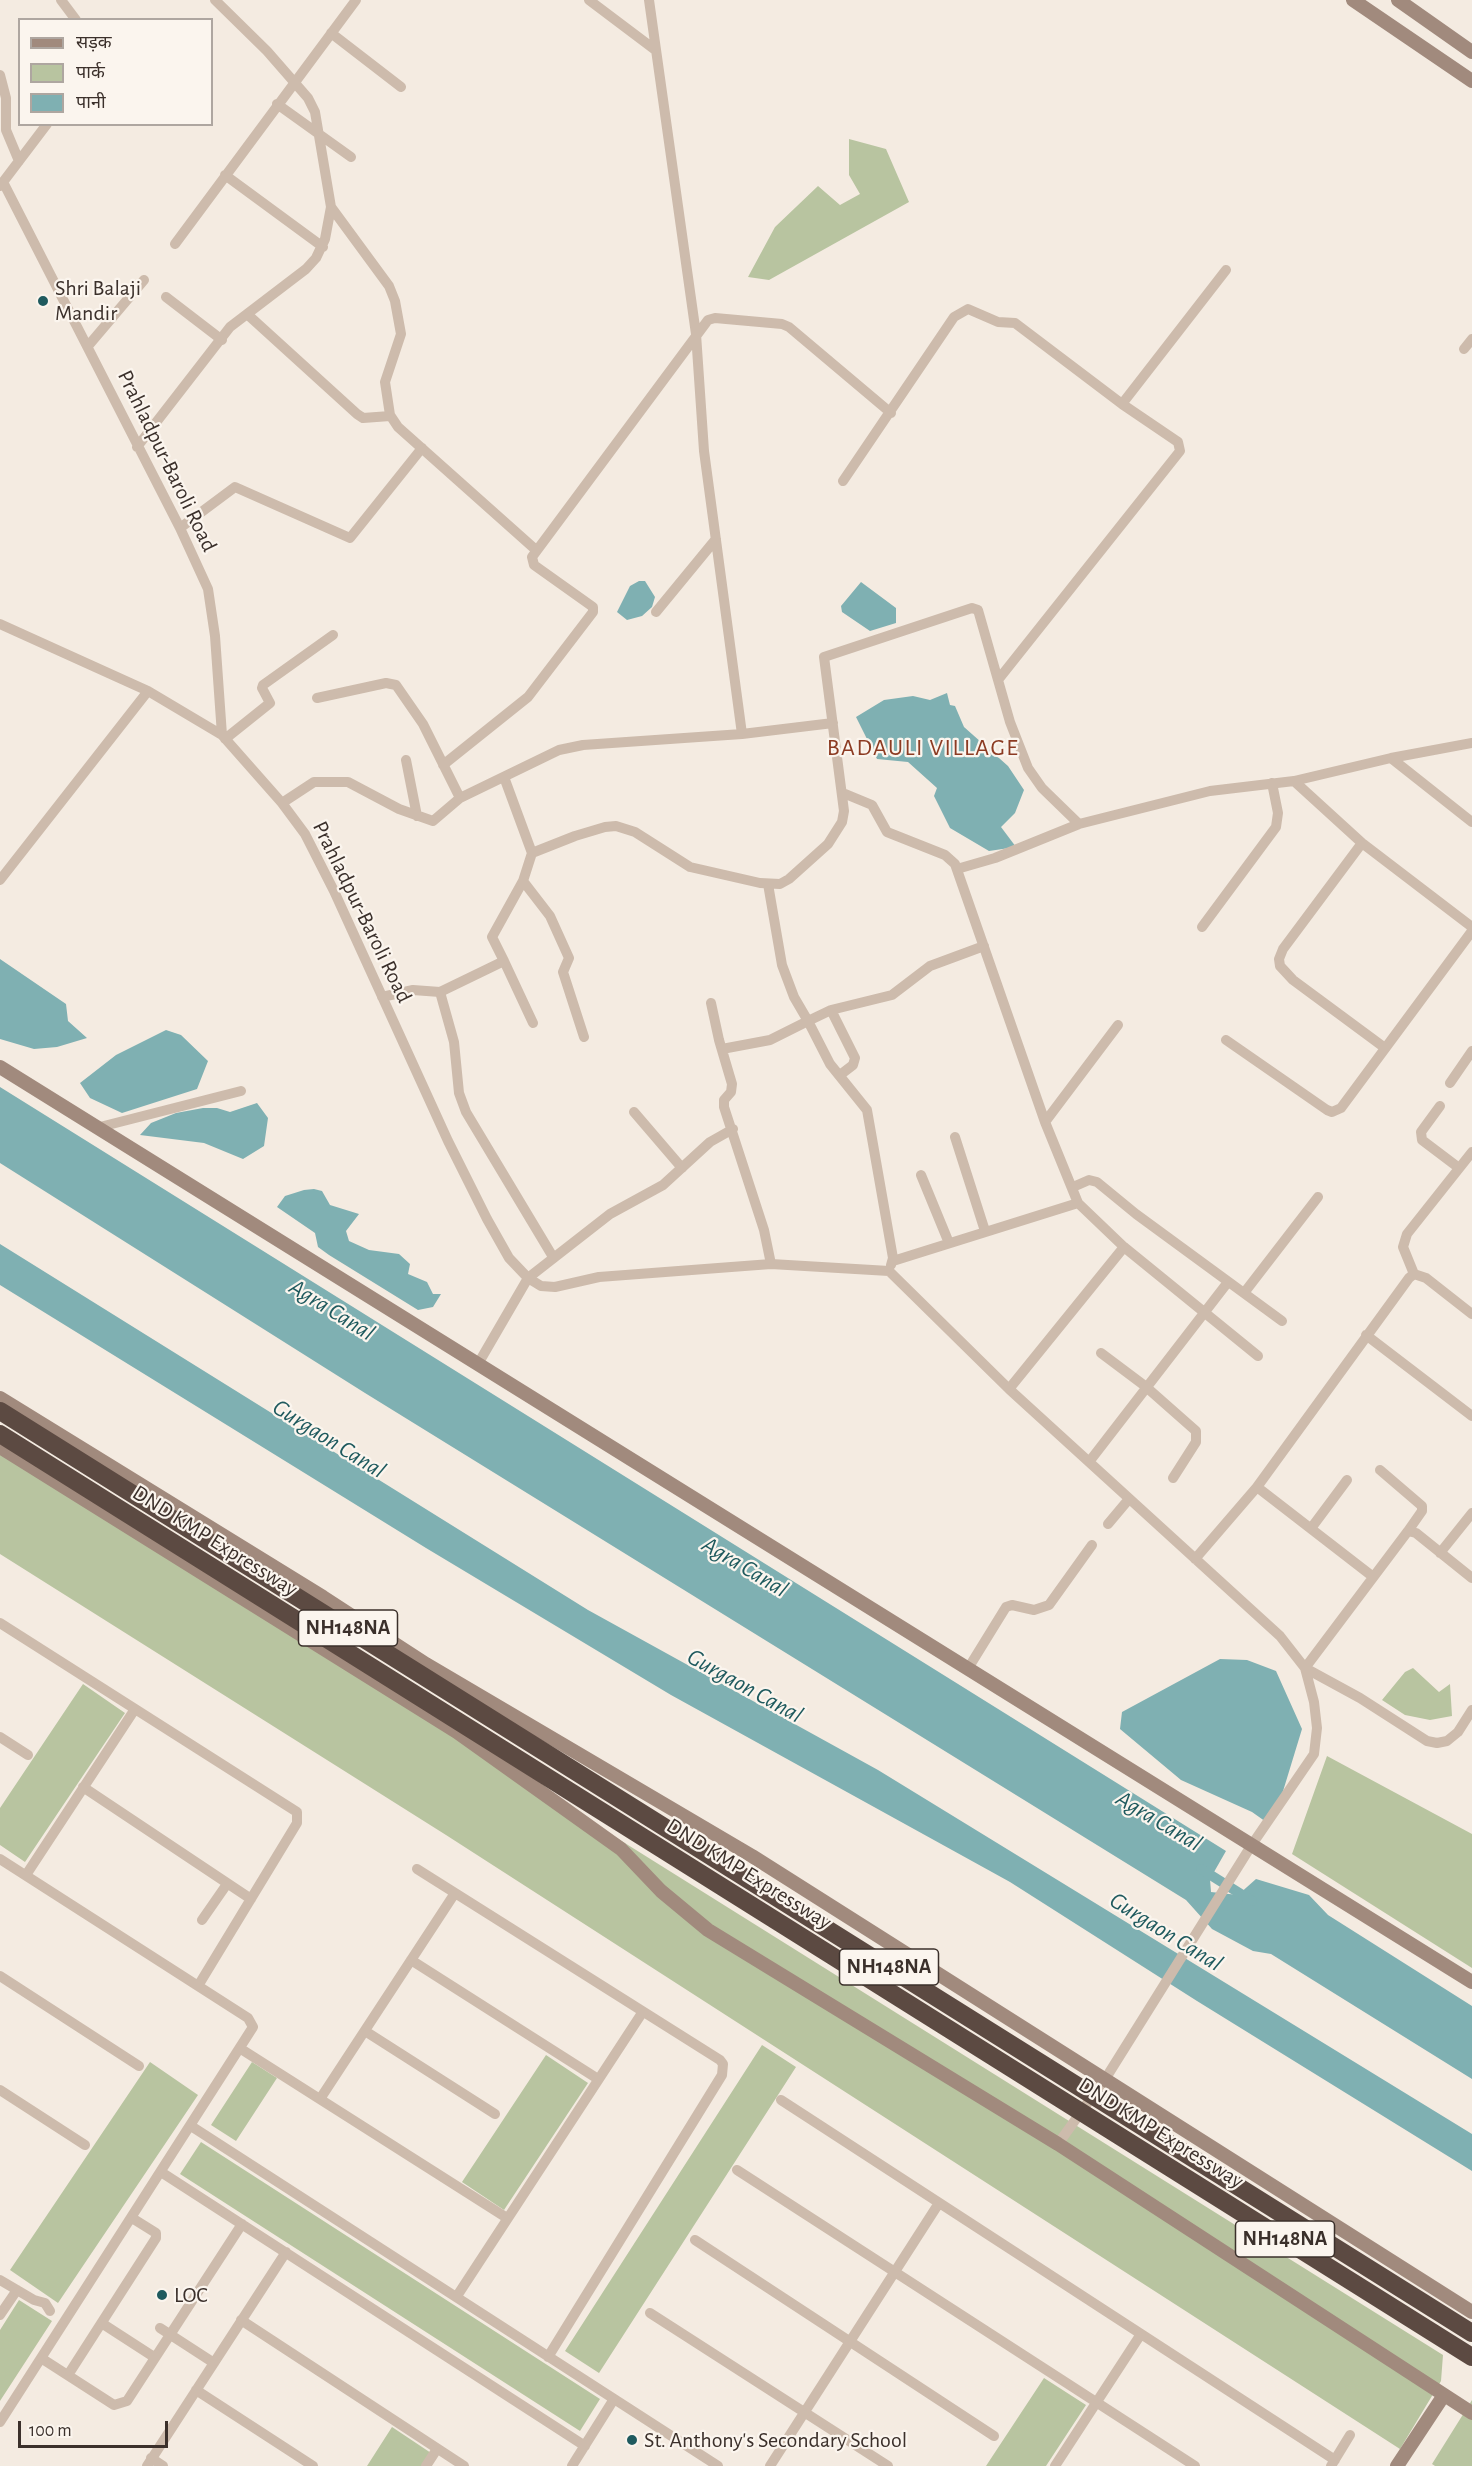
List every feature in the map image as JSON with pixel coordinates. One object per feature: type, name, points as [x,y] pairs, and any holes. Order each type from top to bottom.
[{"type":"highway","name":"DND KMP Expressway","points":[[0,1411],[1472,2333]]},
{"type":"highway","name":"DND KMP Expressway","points":[[0,1434],[1472,2357]]},
{"type":"street","points":[[61,0],[74,18]]},
{"type":"street","points":[[137,447],[234,324],[306,269],[322,247],[331,207],[315,112],[308,98],[215,0]]},
{"type":"street","points":[[175,244],[356,0]]},
{"type":"street","points":[[589,0],[654,49]]},
{"type":"street","points":[[649,0],[654,49],[696,334],[704,451],[742,734]]},
{"type":"street","points":[[1353,0],[1472,81]]},
{"type":"street","points":[[1398,0],[1472,52]]},
{"type":"street","points":[[331,33],[401,87]]},
{"type":"street","points":[[0,75],[6,99],[6,130],[19,161]]},
{"type":"street","points":[[277,104],[351,157]]},
{"type":"street","points":[[2,184],[45,126]]},
{"type":"street","points":[[225,175],[322,247]]},
{"type":"street","name":"Prahladpur-Baroli Road","points":[[2,184],[88,346],[137,447],[180,528],[207,589],[215,636],[224,737],[282,803],[305,834],[330,881],[487,1219],[509,1258],[528,1278]]},
{"type":"street","points":[[331,207],[389,286],[399,315],[401,334],[385,382],[390,416],[398,427],[536,550]]},
{"type":"street","points":[[1122,404],[1226,270]]},
{"type":"street","points":[[88,346],[144,280]]},
{"type":"street","points":[[166,297],[222,340]]},
{"type":"street","points":[[843,481],[891,414],[954,317],[968,309],[998,322],[1015,323],[1122,404],[1178,442],[1180,451],[998,680]]},
{"type":"street","points":[[247,314],[357,414],[363,418],[390,416]]},
{"type":"street","points":[[443,765],[528,697],[593,612],[593,607],[534,565],[532,557],[708,320],[715,318],[782,324],[796,333],[891,414]]},
{"type":"street","points":[[1464,349],[1472,339]]},
{"type":"street","points":[[180,528],[235,487],[350,538],[422,448]]},
{"type":"street","points":[[656,612],[716,539]]},
{"type":"street","points":[[532,853],[575,836],[604,827],[616,826],[634,832],[690,867],[768,884],[780,884],[789,879],[828,844],[842,822],[844,811],[825,656],[972,608],[978,610],[998,680],[1028,768],[1042,788],[1078,824]]},
{"type":"street","points":[[0,624],[148,691],[224,737],[270,703],[262,688],[263,685],[333,635]]},
{"type":"street","points":[[317,698],[386,683],[396,685],[423,724],[460,798]]},
{"type":"street","points":[[0,879],[148,691]]},
{"type":"street","points":[[282,803],[308,785],[337,780],[359,786],[399,809],[434,821],[460,798],[559,750],[584,745],[742,734],[833,723]]},
{"type":"street","points":[[957,869],[995,858],[1078,824],[1210,791],[1294,781],[1391,758],[1472,743]]},
{"type":"street","points":[[1391,758],[1472,822]]},
{"type":"street","points":[[406,760],[417,816]]},
{"type":"street","points":[[504,777],[532,853],[523,881],[492,937],[533,1023]]},
{"type":"street","points":[[1227,1040],[1332,1112],[1345,1104],[1385,1048],[1468,943],[1472,929],[1362,843],[1294,781]]},
{"type":"street","points":[[1202,927],[1276,828],[1278,813],[1272,783]]},
{"type":"street","points":[[843,793],[872,805],[887,832],[945,855],[957,869],[1046,1122],[1078,1203],[1124,1247],[1258,1356]]},
{"type":"street","points":[[1362,843],[1283,949],[1279,959],[1280,966],[1293,980],[1385,1048]]},
{"type":"street","points":[[523,881],[550,916],[569,958],[562,972],[584,1037]]},
{"type":"street","points":[[768,884],[782,965],[794,997],[823,1052],[867,1110],[891,1266],[1009,1389],[1280,1636],[1305,1668],[1314,1702],[1317,1728],[1314,1754],[1249,1849],[1107,2075],[1058,2144]]},
{"type":"street","points":[[722,1049],[770,1040],[831,1010],[892,994],[930,966],[984,946]]},
{"type":"street","points":[[382,997],[413,990],[440,992],[504,961]]},
{"type":"street","points":[[440,992],[454,1041],[459,1092],[466,1112],[553,1257]]},
{"type":"street","points":[[711,1003],[732,1084],[723,1104],[733,1129],[767,1240],[771,1264]]},
{"type":"street","points":[[831,1010],[855,1060],[840,1075]]},
{"type":"street","points":[[1046,1122],[1118,1025]]},
{"type":"street","points":[[1450,1083],[1472,1051]]},
{"type":"street","points":[[0,1067],[969,1667],[1249,1849],[1472,1982]]},
{"type":"street","points":[[96,1128],[241,1090]]},
{"type":"street","points":[[1440,1106],[1421,1132],[1422,1140],[1459,1168]]},
{"type":"street","points":[[634,1113],[682,1168]]},
{"type":"street","points":[[478,1364],[528,1278],[610,1215],[652,1193],[710,1142],[733,1129]]},
{"type":"street","points":[[955,1137],[985,1231]]},
{"type":"street","points":[[1472,1152],[1407,1234],[1403,1247],[1414,1274],[1426,1278],[1472,1314]]},
{"type":"street","points":[[921,1175],[949,1243]]},
{"type":"street","points":[[1073,1187],[1094,1180],[1282,1321]]},
{"type":"street","points":[[1244,1293],[1318,1197]]},
{"type":"street","points":[[528,1278],[541,1286],[555,1287],[599,1277],[771,1264],[891,1266],[949,1243],[1078,1203]]},
{"type":"street","points":[[1009,1389],[1124,1247]]},
{"type":"street","points":[[1196,1559],[1257,1487],[1366,1335],[1414,1274]]},
{"type":"street","points":[[1089,1462],[1145,1386],[1228,1282]]},
{"type":"street","points":[[1366,1335],[1472,1416]]},
{"type":"street","points":[[1101,1353],[1145,1386],[1196,1431],[1196,1442],[1173,1478]]},
{"type":"street","points":[[0,1398],[436,1670],[752,1856],[1107,2075],[1472,2312]]},
{"type":"street","points":[[0,1447],[457,1732],[621,1849],[661,1891],[708,1930],[1058,2144],[1472,2413]]},
{"type":"street","points":[[1305,1668],[1422,1511],[1422,1506],[1380,1470]]},
{"type":"street","points":[[1312,1527],[1347,1480]]},
{"type":"street","points":[[1257,1487],[1312,1527],[1372,1576]]},
{"type":"street","points":[[1108,1524],[1129,1499]]},
{"type":"street","points":[[1440,1553],[1472,1514]]},
{"type":"street","points":[[1408,1531],[1416,1533],[1472,1578]]},
{"type":"street","points":[[969,1667],[1006,1607],[1012,1605],[1034,1610],[1049,1605],[1092,1545]]},
{"type":"street","points":[[0,1623],[297,1812],[297,1823],[198,1986]]},
{"type":"street","points":[[1305,1668],[1360,1698],[1427,1741],[1437,1743],[1447,1741],[1470,1716]]},
{"type":"street","points":[[26,1875],[135,1709]]},
{"type":"street","points":[[0,1737],[28,1755]]},
{"type":"street","points":[[84,1787],[251,1899]]},
{"type":"street","points":[[0,1858],[251,2022],[251,2033],[241,2049],[0,2422]]},
{"type":"street","points":[[417,1869],[642,2013],[720,2060],[724,2069],[723,2075],[548,2356]]},
{"type":"street","points":[[202,1920],[227,1884]]},
{"type":"street","points":[[320,2099],[455,1893]]},
{"type":"street","points":[[411,1960],[598,2079]]},
{"type":"street","points":[[0,1976],[139,2066]]},
{"type":"street","points":[[457,2296],[642,2013]]},
{"type":"street","points":[[365,2031],[495,2114]]},
{"type":"street","points":[[241,2049],[507,2218]]},
{"type":"street","points":[[0,2090],[85,2145]]},
{"type":"street","points":[[782,2100],[1142,2334],[1333,2463],[1350,2435]]},
{"type":"street","points":[[191,2126],[718,2466]]},
{"type":"street","points":[[737,2170],[1195,2466]]},
{"type":"street","points":[[161,2172],[585,2446]]},
{"type":"street","points":[[770,2466],[939,2203]]},
{"type":"street","points":[[68,2375],[103,2324],[156,2238],[156,2233],[132,2218]]},
{"type":"street","points":[[41,2358],[114,2405],[127,2401],[154,2357],[165,2331],[242,2224]]},
{"type":"street","points":[[695,2240],[994,2436]]},
{"type":"street","points":[[163,2466],[149,2462],[285,2252]]},
{"type":"street","points":[[0,2280],[34,2300],[37,2306],[65,2320]]},
{"type":"street","points":[[0,2316],[17,2290]]},
{"type":"street","points":[[650,2313],[888,2466]]},
{"type":"street","points":[[241,2320],[464,2466]]},
{"type":"street","points":[[103,2324],[154,2357]]},
{"type":"street","points":[[165,2331],[214,2363]]},
{"type":"street","points":[[1055,2466],[1142,2334]]},
{"type":"street","points":[[196,2390],[313,2466]]},
{"type":"street","points":[[1397,2466],[1447,2397]]},
{"type":"street","points":[[1406,2466],[1447,2397]]},
{"type":"street","points":[[572,2466],[614,2399]]},
{"type":"street","points":[[426,2466],[437,2449]]},
{"type":"green space","points":[[849,139],[886,149],[909,202],[769,280],[748,277],[775,227],[818,186],[840,205],[860,194],[849,175]]},
{"type":"green space","points":[[0,1452],[1443,2355],[1441,2381],[1400,2449],[446,1835],[0,1554]]},
{"type":"green space","points":[[1413,1668],[1439,1692],[1450,1684],[1452,1716],[1430,1720],[1405,1715],[1382,1700],[1405,1672]]},
{"type":"green space","points":[[83,1684],[125,1713],[25,1862],[0,1845],[0,1808]]},
{"type":"green space","points":[[1327,1756],[1472,1834],[1472,1968],[1292,1854]]},
{"type":"green space","points":[[762,2045],[796,2067],[599,2373],[565,2351]]},
{"type":"green space","points":[[546,2055],[588,2083],[504,2210],[462,2182]]},
{"type":"green space","points":[[150,2062],[198,2095],[58,2303],[10,2270]]},
{"type":"green space","points":[[252,2062],[277,2078],[236,2141],[211,2125]]},
{"type":"green space","points":[[201,2142],[600,2399],[580,2431],[180,2174]]},
{"type":"green space","points":[[19,2300],[52,2321],[0,2401],[0,2330]]},
{"type":"green space","points":[[1044,2378],[1086,2405],[1046,2466],[986,2466]]},
{"type":"green space","points":[[1472,2400],[1472,2466],[1435,2466],[1432,2464]]},
{"type":"green space","points":[[392,2427],[434,2455],[427,2466],[367,2466]]},
{"type":"water","points":[[639,581],[645,581],[655,597],[652,607],[642,616],[627,620],[617,612],[630,586]]},
{"type":"water","points":[[861,582],[896,608],[896,623],[870,631],[842,612],[841,606]]},
{"type":"water","points":[[947,693],[950,705],[955,706],[964,727],[1008,766],[1024,790],[1015,813],[1001,827],[1016,847],[989,851],[950,828],[934,796],[937,788],[908,762],[877,759],[856,717],[884,700],[913,696],[930,700]]},
{"type":"water","points":[[0,959],[66,1004],[68,1021],[87,1038],[57,1047],[34,1049],[0,1039]]},
{"type":"water","points":[[166,1030],[181,1035],[208,1061],[197,1089],[122,1113],[90,1098],[80,1083],[116,1055]]},
{"type":"water","points":[[0,1087],[1226,1851],[1210,1879],[1211,1892],[1238,1895],[1256,1879],[1309,1895],[1328,1915],[1472,2006],[1472,2079],[1271,1954],[1253,1951],[1212,1929],[1186,1900],[365,1393],[0,1163]]},
{"type":"water","points":[[257,1103],[268,1118],[264,1146],[243,1159],[204,1143],[140,1135],[151,1123],[176,1113],[203,1108],[217,1108],[230,1112]]},
{"type":"water","points":[[314,1189],[322,1191],[330,1205],[359,1214],[346,1231],[349,1241],[369,1250],[399,1254],[410,1264],[408,1274],[427,1282],[433,1294],[441,1294],[433,1307],[418,1310],[329,1255],[318,1247],[315,1233],[277,1207],[285,1196]]},
{"type":"water","points":[[0,1244],[588,1610],[878,1770],[1472,2134],[1472,2171],[1010,1882],[671,1695],[426,1548],[0,1285]]},
{"type":"water","points":[[1220,1659],[1247,1660],[1276,1671],[1302,1729],[1280,1801],[1269,1824],[1252,1812],[1181,1780],[1120,1729],[1122,1712]]},
{"type":"waterway","name":"Agra Canal","points":[[1201,1869],[1252,1901]]},
{"type":"place","name":"Shri Balaji Mandir","points":[[43,301]]},
{"type":"place","name":"LOC","points":[[162,2295]]},
{"type":"place","name":"St. Anthony's Secondary School","points":[[632,2440]]},
{"type":"district","name":"BADAULI VILLAGE","points":[[923,748]]},
{"type":"water label","name":"Gurgaon Canal","points":[[329,1439]]},
{"type":"water label","name":"Gurgaon Canal","points":[[745,1686]]},
{"type":"water label","name":"Gurgaon Canal","points":[[1166,1932]]}]
